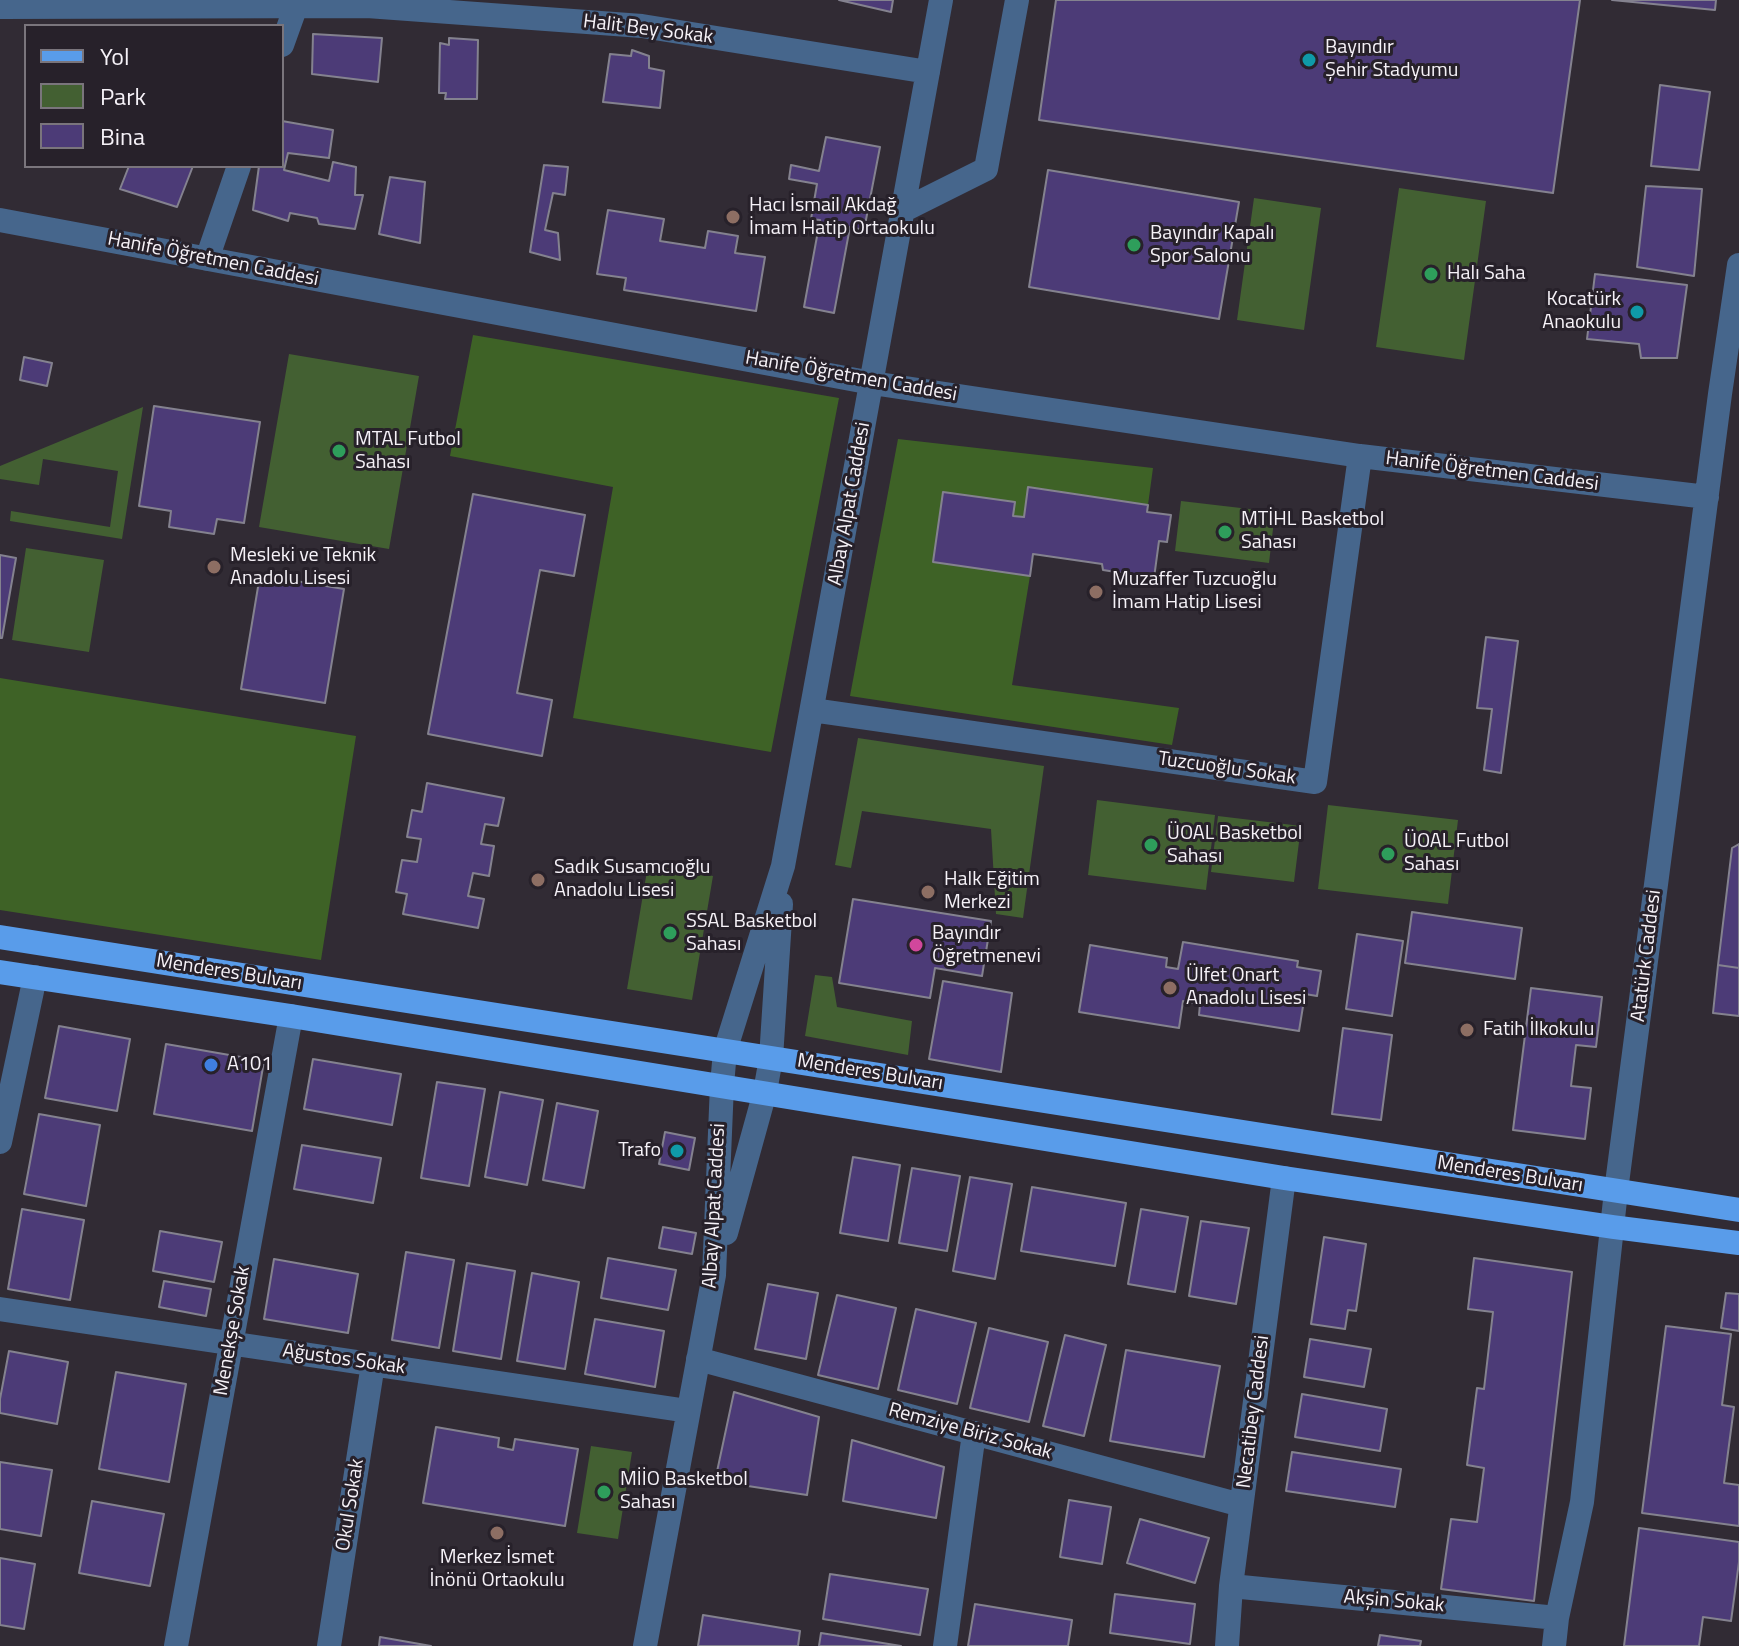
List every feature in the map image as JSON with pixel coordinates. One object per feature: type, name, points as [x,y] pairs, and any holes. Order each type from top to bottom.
[{"type":"main road","name":"Menderes Bulvarı","points":[[0,937],[1739,1210]]},
{"type":"main road","name":"Menderes Bulvarı","points":[[0,972],[722,1085],[1284,1178],[1739,1243]]},
{"type":"street","name":"Albay Alpat Caddesi","points":[[714,1275],[725,1051],[783,866],[941,0]]},
{"type":"street","points":[[902,211],[986,169],[1017,0]]},
{"type":"street","name":"Halit Bey Sokak","points":[[0,7],[97,3],[296,6],[367,3],[642,26],[928,72]]},
{"type":"street","points":[[284,39],[296,6]]},
{"type":"street","points":[[207,259],[238,168]]},
{"type":"street","name":"Hanife Öğretmen Caddesi","points":[[0,220],[872,383],[1360,456],[1707,497]]},
{"type":"street","name":"Atatürk Caddesi","points":[[1554,1646],[1582,1502],[1616,1191],[1707,497],[1730,395],[1739,265]]},
{"type":"street","name":"Tuzcuoğlu Sokak","points":[[812,710],[1315,782],[1360,456]]},
{"type":"street","name":"Albay Alpat Caddesi","points":[[645,1646],[714,1275],[765,1092],[771,1058],[783,866]]},
{"type":"street","points":[[0,1142],[35,977]]},
{"type":"street","name":"Menekşe Sokak","points":[[176,1646],[291,1016]]},
{"type":"street","name":"Necatibey Caddesi","points":[[1227,1646],[1231,1586],[1284,1178]]},
{"type":"street","name":"Ağustos Sokak","points":[[0,1309],[688,1411]]},
{"type":"street","name":"Remziye Biriz Sokak","points":[[698,1359],[1241,1505]]},
{"type":"street","name":"Okul Sokak","points":[[329,1646],[373,1364]]},
{"type":"street","points":[[945,1646],[974,1433]]},
{"type":"street","name":"Akşin Sokak","points":[[1231,1586],[1557,1618]]},
{"type":"green space","name":"Halı Saha","points":[[1399,188],[1486,201],[1464,360],[1376,347]]},
{"type":"green space","points":[[1254,198],[1321,208],[1304,330],[1237,320]]},
{"type":"green space","points":[[473,335],[839,398],[771,752],[573,718],[613,487],[450,456]]},
{"type":"green space","name":"MTAL Futbol Sahası","points":[[289,354],[419,376],[389,549],[259,527]]},
{"type":"green space","points":[[143,407],[122,539],[10,521],[11,511],[110,527],[118,471],[43,459],[39,485],[0,479],[0,466]]},
{"type":"green space","points":[[898,439],[1153,468],[1148,505],[1029,487],[1024,517],[1013,516],[1015,502],[943,492],[933,561],[1030,576],[1012,685],[1179,708],[1172,745],[850,696]]},
{"type":"green space","name":"MTİHL Basketbol Sahası","points":[[1181,501],[1275,512],[1269,563],[1175,551]]},
{"type":"green space","points":[[26,548],[104,560],[89,652],[12,640]]},
{"type":"green space","points":[[0,678],[356,736],[321,960],[0,910]]},
{"type":"green space","points":[[858,738],[1044,766],[1023,918],[996,914],[991,829],[862,811],[851,868],[835,865]]},
{"type":"green space","name":"ÜOAL Basketbol Sahası","points":[[1097,800],[1215,815],[1206,890],[1088,875]]},
{"type":"green space","name":"ÜOAL Futbol Sahası","points":[[1328,805],[1458,820],[1448,904],[1318,889]]},
{"type":"green space","name":"ÜOAL Basketbol Sahası","points":[[1218,816],[1301,826],[1294,882],[1211,872]]},
{"type":"green space","name":"SSAL Basketbol Sahası","points":[[648,865],[713,876],[692,1000],[627,989]]},
{"type":"green space","points":[[815,975],[832,977],[837,1007],[912,1021],[908,1055],[805,1036]]},
{"type":"green space","name":"MİİO Basketbol Sahası","points":[[591,1446],[632,1452],[618,1539],[577,1533]]},
{"type":"building","points":[[839,0],[893,0],[891,12]]},
{"type":"building","name":"Bayındır Şehir Stadyumu","points":[[1056,0],[1580,0],[1553,193],[1039,120]]},
{"type":"building","points":[[1612,0],[1716,0],[1715,10]]},
{"type":"building","points":[[313,34],[382,38],[378,82],[312,74]]},
{"type":"building","points":[[449,38],[478,40],[477,99],[445,99],[446,93],[439,93],[440,43],[449,45]]},
{"type":"building","points":[[632,50],[649,56],[649,68],[664,71],[660,108],[603,102],[610,54],[631,56]]},
{"type":"building","points":[[1660,85],[1710,92],[1699,170],[1651,166]]},
{"type":"building","points":[[284,121],[333,130],[329,158],[288,153],[284,170],[329,181],[333,162],[356,167],[355,195],[363,195],[355,229],[319,224],[317,218],[290,213],[288,221],[253,210],[259,168],[284,168]]},
{"type":"building","points":[[826,137],[880,147],[864,230],[850,227],[834,313],[804,307],[820,220],[811,219],[817,184],[789,179],[791,165],[819,171]]},
{"type":"building","points":[[544,165],[568,167],[565,195],[553,193],[545,230],[558,233],[560,260],[530,252]]},
{"type":"building","points":[[128,168],[192,168],[177,207],[120,189]]},
{"type":"building","name":"Bayındır Kapalı Spor Salonu","points":[[1048,170],[1239,202],[1219,319],[1029,287]]},
{"type":"building","points":[[390,177],[425,182],[420,243],[379,234]]},
{"type":"building","points":[[1646,186],[1702,189],[1694,276],[1637,267]]},
{"type":"building","points":[[608,210],[664,219],[660,241],[705,248],[708,231],[738,236],[735,253],[765,257],[756,311],[624,290],[626,278],[597,274]]},
{"type":"building","name":"Kocatürk Anaokulu","points":[[1595,274],[1687,285],[1677,358],[1641,358],[1639,344],[1587,339]]},
{"type":"building","points":[[24,357],[52,363],[47,386],[20,380]]},
{"type":"building","points":[[154,406],[260,422],[244,523],[217,519],[214,534],[169,527],[171,511],[139,506]]},
{"type":"building","points":[[1028,487],[1148,505],[1147,512],[1171,515],[1167,542],[1159,541],[1154,578],[1103,570],[1102,564],[1033,554],[1030,576],[933,562],[943,492],[1015,502],[1013,516],[1024,517]]},
{"type":"building","points":[[473,494],[585,515],[574,576],[540,570],[517,693],[552,700],[542,756],[428,734]]},
{"type":"building","points":[[0,555],[16,558],[2,638],[0,638]]},
{"type":"building","points":[[260,575],[344,589],[325,703],[241,689]]},
{"type":"building","points":[[1486,637],[1518,641],[1501,773],[1484,770],[1492,709],[1477,708]]},
{"type":"building","points":[[427,783],[504,798],[498,826],[485,824],[481,844],[494,846],[489,876],[473,873],[468,896],[484,899],[478,928],[403,914],[407,894],[396,892],[402,860],[417,862],[421,839],[407,837],[412,810],[422,812]]},
{"type":"building","points":[[1739,844],[1739,968],[1718,965],[1732,848]]},
{"type":"building","name":"Bayındır Öğretmenevi","points":[[853,899],[991,921],[982,976],[935,968],[930,998],[839,983]]},
{"type":"building","points":[[1412,912],[1522,928],[1515,979],[1405,963]]},
{"type":"building","points":[[1357,934],[1403,941],[1392,1016],[1346,1009]]},
{"type":"building","points":[[1183,942],[1298,961],[1297,967],[1321,971],[1317,996],[1305,994],[1299,1031],[1199,1015],[1200,1004],[1183,1001],[1179,1028],[1079,1012],[1090,945],[1167,958],[1166,967],[1178,969]]},
{"type":"building","points":[[1718,965],[1739,968],[1739,1016],[1713,1013]]},
{"type":"building","points":[[943,981],[1012,993],[1001,1072],[929,1059]]},
{"type":"building","points":[[1531,988],[1602,997],[1596,1047],[1576,1045],[1571,1086],[1591,1088],[1585,1139],[1513,1130]]},
{"type":"building","points":[[59,1026],[130,1039],[117,1111],[45,1098]]},
{"type":"building","points":[[1343,1028],[1392,1035],[1381,1120],[1332,1114]]},
{"type":"building","points":[[166,1044],[264,1061],[252,1131],[154,1114]]},
{"type":"building","points":[[313,1059],[401,1074],[392,1125],[304,1109]]},
{"type":"building","points":[[437,1082],[485,1089],[469,1186],[421,1178]]},
{"type":"building","points":[[500,1092],[543,1100],[527,1185],[485,1177]]},
{"type":"building","points":[[557,1103],[598,1111],[584,1188],[543,1180]]},
{"type":"building","points":[[39,1114],[100,1125],[86,1206],[24,1194]]},
{"type":"building","name":"Trafo","points":[[665,1132],[695,1138],[689,1170],[659,1164]]},
{"type":"building","points":[[302,1145],[381,1158],[373,1203],[294,1189]]},
{"type":"building","points":[[853,1157],[900,1165],[888,1241],[840,1233]]},
{"type":"building","points":[[912,1168],[960,1176],[947,1251],[899,1243]]},
{"type":"building","points":[[970,1177],[1012,1184],[995,1279],[953,1271]]},
{"type":"building","points":[[1032,1187],[1126,1203],[1115,1266],[1021,1251]]},
{"type":"building","points":[[22,1209],[84,1220],[70,1300],[8,1289]]},
{"type":"building","points":[[1141,1209],[1188,1217],[1175,1292],[1128,1284]]},
{"type":"building","points":[[1201,1221],[1249,1228],[1236,1304],[1189,1296]]},
{"type":"building","points":[[663,1227],[696,1233],[692,1254],[659,1248]]},
{"type":"building","points":[[160,1231],[222,1242],[214,1282],[153,1271]]},
{"type":"building","points":[[1324,1237],[1366,1244],[1356,1311],[1348,1310],[1345,1329],[1311,1324]]},
{"type":"building","points":[[406,1252],[454,1260],[439,1348],[392,1340]]},
{"type":"building","points":[[608,1258],[676,1270],[668,1310],[601,1298]]},
{"type":"building","points":[[1474,1258],[1572,1272],[1534,1601],[1441,1589],[1451,1519],[1477,1522],[1484,1468],[1467,1465],[1477,1388],[1484,1389],[1493,1312],[1468,1309]]},
{"type":"building","points":[[274,1259],[358,1274],[348,1333],[264,1319]]},
{"type":"building","points":[[467,1263],[515,1271],[501,1359],[453,1351]]},
{"type":"building","points":[[532,1273],[579,1282],[565,1369],[517,1361]]},
{"type":"building","points":[[164,1281],[211,1289],[206,1316],[159,1307]]},
{"type":"building","points":[[768,1284],[818,1293],[806,1359],[755,1349]]},
{"type":"building","points":[[1726,1293],[1739,1294],[1739,1331],[1721,1328]]},
{"type":"building","points":[[837,1295],[896,1308],[878,1389],[818,1375]]},
{"type":"building","points":[[916,1309],[976,1323],[957,1404],[898,1390]]},
{"type":"building","points":[[595,1319],[664,1331],[655,1387],[585,1374]]},
{"type":"building","points":[[1666,1326],[1731,1334],[1722,1405],[1734,1407],[1724,1483],[1739,1485],[1739,1526],[1642,1513]]},
{"type":"building","points":[[989,1328],[1048,1342],[1029,1422],[970,1408]]},
{"type":"building","points":[[1065,1335],[1106,1345],[1084,1436],[1043,1426]]},
{"type":"building","points":[[1310,1339],[1371,1349],[1364,1387],[1304,1377]]},
{"type":"building","points":[[1126,1350],[1220,1366],[1204,1457],[1110,1441]]},
{"type":"building","points":[[9,1351],[68,1362],[57,1424],[0,1413]]},
{"type":"building","points":[[116,1372],[186,1384],[169,1482],[99,1469]]},
{"type":"building","points":[[734,1392],[819,1417],[807,1495],[715,1481]]},
{"type":"building","points":[[1302,1394],[1387,1409],[1380,1451],[1295,1437]]},
{"type":"building","points":[[436,1427],[499,1438],[498,1447],[513,1450],[515,1439],[578,1449],[565,1526],[423,1503]]},
{"type":"building","points":[[852,1440],[944,1467],[936,1518],[843,1501]]},
{"type":"building","points":[[1292,1452],[1401,1469],[1395,1507],[1286,1491]]},
{"type":"building","points":[[0,1462],[52,1470],[41,1536],[0,1529]]},
{"type":"building","points":[[1069,1500],[1111,1507],[1102,1564],[1060,1557]]},
{"type":"building","points":[[92,1501],[164,1514],[150,1586],[79,1573]]},
{"type":"building","points":[[1140,1519],[1209,1538],[1195,1583],[1127,1563]]},
{"type":"building","points":[[1639,1528],[1739,1542],[1731,1621],[1703,1617],[1699,1646],[1624,1646]]},
{"type":"building","points":[[0,1558],[35,1564],[24,1629],[0,1625]]},
{"type":"building","points":[[830,1574],[928,1589],[920,1635],[823,1619]]},
{"type":"building","points":[[1115,1594],[1195,1604],[1190,1644],[1110,1633]]},
{"type":"building","points":[[975,1604],[1072,1620],[1068,1646],[968,1646]]},
{"type":"building","points":[[703,1615],[800,1631],[798,1646],[698,1646]]},
{"type":"building","points":[[821,1633],[901,1646],[819,1646]]},
{"type":"building","points":[[1380,1635],[1421,1641],[1420,1646],[1378,1646]]},
{"type":"building","points":[[380,1637],[431,1646],[379,1646]]},
{"type":"place","name":"Bayındır Şehir Stadyumu","points":[[1309,60]]},
{"type":"place","name":"Hacı İsmail Akdağ İmam Hatip Ortaokulu","points":[[733,217]]},
{"type":"place","name":"Bayındır Kapalı Spor Salonu","points":[[1134,245]]},
{"type":"place","name":"Halı Saha","points":[[1431,274]]},
{"type":"place","name":"Kocatürk Anaokulu","points":[[1637,312]]},
{"type":"place","name":"MTAL Futbol Sahası","points":[[339,451]]},
{"type":"place","name":"MTİHL Basketbol Sahası","points":[[1225,532]]},
{"type":"place","name":"Mesleki ve Teknik Anadolu Lisesi","points":[[214,567]]},
{"type":"place","name":"Muzaffer Tuzcuoğlu İmam Hatip Lisesi","points":[[1096,592]]},
{"type":"place","name":"ÜOAL Basketbol Sahası","points":[[1151,845]]},
{"type":"place","name":"ÜOAL Futbol Sahası","points":[[1388,854]]},
{"type":"place","name":"Sadık Susamcıoğlu Anadolu Lisesi","points":[[538,880]]},
{"type":"place","name":"Halk Eğitim Merkezi","points":[[928,892]]},
{"type":"place","name":"SSAL Basketbol Sahası","points":[[670,933]]},
{"type":"place","name":"Bayındır Öğretmenevi","points":[[916,945]]},
{"type":"place","name":"Ülfet Onart Anadolu Lisesi","points":[[1170,988]]},
{"type":"place","name":"Fatih İlkokulu","points":[[1467,1030]]},
{"type":"place","name":"A101","points":[[211,1065]]},
{"type":"place","name":"Trafo","points":[[677,1151]]},
{"type":"place","name":"MİİO Basketbol Sahası","points":[[604,1492]]},
{"type":"place","name":"Merkez İsmet İnönü Ortaokulu","points":[[497,1533]]}]
